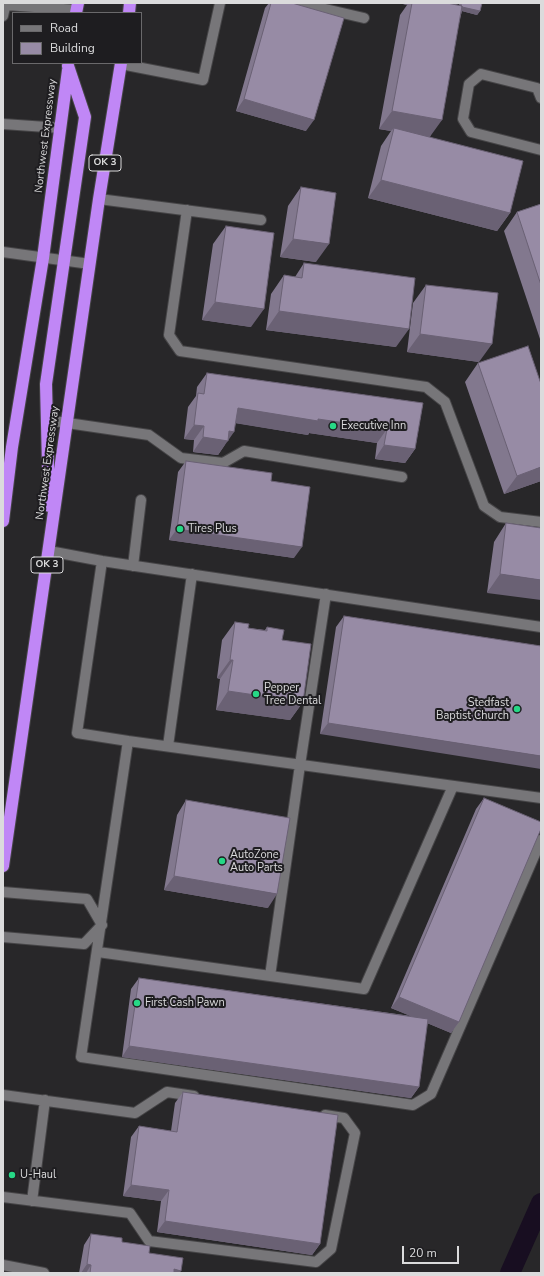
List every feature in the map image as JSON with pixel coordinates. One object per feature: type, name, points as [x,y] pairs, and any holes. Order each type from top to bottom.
[{"type":"highway","name":"Northwest Expressway","points":[[3,866],[99,199],[121,64]]},
{"type":"highway","name":"Northwest Expressway","points":[[3,521],[8,447],[43,258],[69,65]]},
{"type":"highway","points":[[50,537],[46,384],[85,117],[69,65]]},
{"type":"street","points":[[126,64],[202,80],[220,3]]},
{"type":"street","points":[[299,3],[364,18]]},
{"type":"street","points":[[3,16],[5,4],[77,9]]},
{"type":"street","points":[[541,98],[537,88],[481,74],[469,84],[463,119],[471,132],[541,150]]},
{"type":"street","points":[[3,124],[60,128]]},
{"type":"street","points":[[99,199],[261,220]]},
{"type":"street","points":[[187,210],[169,335],[180,351],[426,387],[445,402],[484,506],[500,517],[541,522]]},
{"type":"street","points":[[3,252],[90,264]]},
{"type":"street","points":[[47,420],[149,434],[181,458],[223,463],[244,451],[402,477]]},
{"type":"street","points":[[133,566],[141,500]]},
{"type":"street","points":[[49,551],[133,566],[541,627]]},
{"type":"street","points":[[102,561],[77,733],[541,798]]},
{"type":"street","points":[[168,746],[192,574]]},
{"type":"street","points":[[270,976],[326,594]]},
{"type":"street","points":[[128,741],[98,952],[81,1057],[413,1105],[431,1094],[541,840]]},
{"type":"street","points":[[98,952],[364,989],[453,786]]},
{"type":"street","points":[[3,892],[87,899],[102,925]]},
{"type":"street","points":[[3,937],[84,944],[102,925]]},
{"type":"street","points":[[3,1095],[134,1113],[167,1092],[205,1098]]},
{"type":"street","points":[[32,1201],[45,1100]]},
{"type":"street","points":[[3,1197],[130,1213],[149,1241],[316,1262],[330,1249],[355,1133],[344,1118],[313,1114]]},
{"type":"street","points":[[3,1265],[16,1270],[44,1272]]},
{"type":"building","points":[[271,3],[292,3],[344,18],[314,120],[244,99]]},
{"type":"building","points":[[412,3],[447,3],[462,6],[442,120],[392,111]]},
{"type":"building","points":[[461,3],[482,3],[480,11],[462,7]]},
{"type":"building","points":[[394,128],[523,161],[510,213],[381,180]]},
{"type":"building","points":[[301,187],[336,193],[329,244],[293,239]]},
{"type":"building","points":[[541,204],[541,285],[517,212]]},
{"type":"building","points":[[226,226],[274,233],[264,309],[215,302]]},
{"type":"building","points":[[304,263],[415,278],[409,329],[279,311],[284,275],[302,278]]},
{"type":"building","points":[[426,285],[498,293],[492,344],[420,334]]},
{"type":"building","points":[[528,346],[541,384],[541,467],[517,476],[478,363]]},
{"type":"building","points":[[207,373],[423,403],[415,449],[384,445],[387,429],[318,419],[318,421],[238,408],[234,432],[229,431],[228,441],[203,437],[204,426],[194,425],[198,393],[204,394]]},
{"type":"building","points":[[186,461],[272,473],[271,481],[310,487],[302,547],[177,529]]},
{"type":"building","points":[[506,523],[541,528],[541,580],[500,574]]},
{"type":"building","points":[[344,616],[541,646],[541,756],[328,723]]},
{"type":"building","points":[[235,622],[249,624],[248,628],[267,631],[267,627],[284,630],[282,640],[311,644],[303,702],[228,691],[233,660],[230,660]]},
{"type":"building","points":[[484,798],[541,822],[541,829],[459,1022],[399,997]]},
{"type":"building","name":"AutoZone Auto Parts","points":[[186,800],[290,818],[277,894],[174,876]]},
{"type":"building","points":[[139,978],[428,1019],[419,1087],[129,1046]]},
{"type":"building","points":[[183,1092],[338,1115],[320,1244],[165,1221],[169,1190],[131,1185],[139,1126],[177,1132]]},
{"type":"building","points":[[91,1234],[122,1238],[122,1242],[150,1246],[149,1253],[183,1258],[181,1271],[174,1269],[174,1273],[90,1273],[91,1265],[87,1264]]},
{"type":"waterway","points":[[510,1273],[541,1203]]},
{"type":"place","name":"Executive Inn","points":[[333,426]]},
{"type":"place","name":"Tires Plus","points":[[180,529]]},
{"type":"place","name":"Pepper Tree Dental","points":[[256,694]]},
{"type":"place","name":"Stedfast Baptist Church","points":[[517,709]]},
{"type":"place","name":"AutoZone Auto Parts","points":[[222,861]]},
{"type":"place","name":"First Cash Pawn","points":[[137,1003]]},
{"type":"place","name":"U-Haul","points":[[12,1175]]}]
